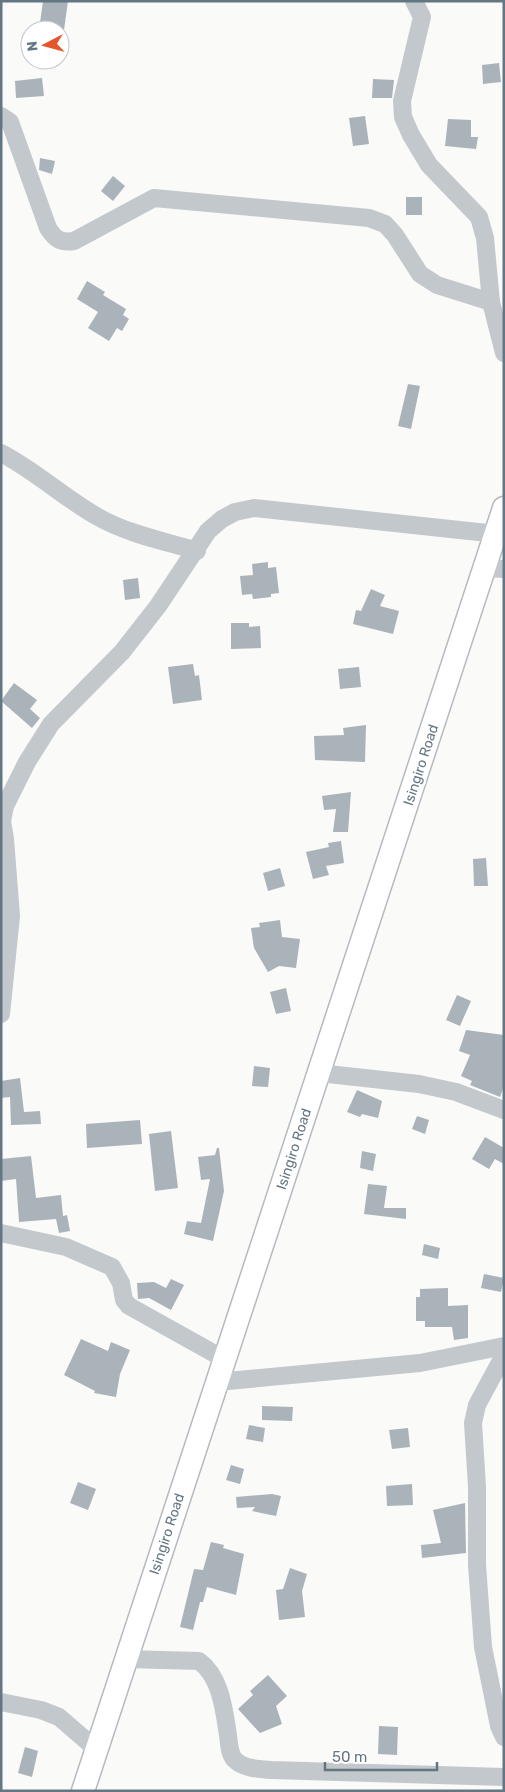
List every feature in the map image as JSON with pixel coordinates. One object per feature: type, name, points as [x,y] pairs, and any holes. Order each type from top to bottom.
[{"type":"main road","name":"Isingiro Road","points":[[82,1791],[319,1073],[495,568],[496,534],[504,508]]},
{"type":"street","points":[[414,1],[422,17],[402,101],[403,117],[411,135],[429,165],[479,217],[485,238],[491,302],[504,353]]},
{"type":"street","points":[[1,116],[10,122],[48,228],[55,238],[64,243],[74,240],[154,198],[369,218],[385,224],[395,235],[420,274],[437,285],[491,302]]},
{"type":"street","points":[[1,453],[20,463],[96,516],[115,526],[197,551]]},
{"type":"street","points":[[1,1014],[12,916],[2,821],[5,806],[51,724],[122,652],[197,551],[208,531],[222,519],[236,512],[254,508],[496,534]]},
{"type":"street","points":[[319,1073],[419,1084],[456,1092],[504,1110]]},
{"type":"street","points":[[1,1233],[66,1247],[112,1268],[121,1283],[124,1300],[129,1306],[224,1359]]},
{"type":"street","points":[[217,1382],[420,1364],[504,1346]]},
{"type":"street","points":[[504,1355],[477,1405],[473,1423],[477,1565],[483,1647],[499,1726],[504,1737]]},
{"type":"street","points":[[126,1659],[199,1661],[210,1668],[224,1704],[229,1747],[233,1759],[240,1764],[272,1770],[504,1777]]},
{"type":"street","points":[[1,1702],[41,1710],[59,1717],[96,1749]]},
{"type":"building","points":[[43,1],[68,1],[65,20],[40,20]]},
{"type":"building","points":[[499,63],[501,82],[483,84],[482,65]]},
{"type":"building","points":[[42,78],[44,96],[16,98],[15,81]]},
{"type":"building","points":[[373,79],[394,80],[392,98],[372,98]]},
{"type":"building","points":[[365,116],[369,144],[353,146],[349,118]]},
{"type":"building","points":[[448,119],[471,120],[471,137],[478,137],[476,149],[445,146]]},
{"type":"building","points":[[40,158],[55,161],[52,174],[39,170]]},
{"type":"building","points":[[113,176],[125,186],[113,201],[101,191]]},
{"type":"building","points":[[406,197],[422,197],[422,215],[406,215]]},
{"type":"building","points":[[87,281],[105,292],[103,295],[126,309],[123,315],[129,319],[122,331],[117,328],[109,341],[88,328],[98,312],[77,299]]},
{"type":"building","points":[[408,384],[420,386],[411,429],[398,426]]},
{"type":"building","points":[[268,562],[268,568],[276,567],[279,593],[271,594],[271,597],[253,599],[252,594],[242,595],[240,576],[253,575],[252,564]]},
{"type":"building","points":[[138,578],[140,598],[125,600],[123,580]]},
{"type":"building","points":[[371,589],[385,595],[380,606],[399,611],[393,634],[353,624],[356,610],[361,611]]},
{"type":"building","points":[[231,623],[249,623],[249,627],[260,626],[261,648],[231,649]]},
{"type":"building","points":[[193,664],[195,676],[199,675],[202,700],[173,704],[168,667]]},
{"type":"building","points":[[359,667],[361,687],[340,689],[338,669]]},
{"type":"building","points":[[14,683],[37,700],[30,709],[40,718],[32,728],[1,701]]},
{"type":"building","points":[[366,725],[365,762],[315,760],[314,736],[344,735],[343,728]]},
{"type":"building","points":[[351,792],[348,832],[333,832],[336,809],[324,810],[322,796]]},
{"type":"building","points":[[341,841],[344,863],[326,866],[329,875],[313,879],[306,852],[329,847],[328,843]]},
{"type":"building","points":[[486,858],[488,886],[474,886],[473,859]]},
{"type":"building","points":[[280,868],[285,886],[268,891],[263,873]]},
{"type":"building","points":[[280,920],[282,937],[300,939],[296,968],[279,966],[268,972],[254,948],[251,928],[260,927],[259,923]]},
{"type":"building","points":[[286,988],[291,1011],[276,1014],[270,992]]},
{"type":"building","points":[[457,995],[471,1001],[460,1026],[446,1020]]},
{"type":"building","points":[[466,1030],[504,1035],[504,1086],[500,1097],[470,1085],[472,1081],[461,1076],[470,1055],[459,1051]]},
{"type":"building","points":[[254,1066],[270,1068],[268,1087],[252,1086]]},
{"type":"building","points":[[20,1078],[24,1112],[40,1111],[41,1124],[11,1125],[10,1097],[1,1098],[1,1081]]},
{"type":"building","points":[[357,1090],[382,1101],[378,1118],[362,1114],[360,1117],[347,1112]]},
{"type":"building","points":[[417,1116],[429,1120],[425,1134],[412,1129]]},
{"type":"building","points":[[140,1120],[142,1144],[87,1148],[86,1124]]},
{"type":"building","points":[[171,1131],[178,1188],[155,1191],[149,1134]]},
{"type":"building","points":[[485,1137],[504,1148],[504,1164],[495,1159],[489,1169],[472,1159]]},
{"type":"building","points":[[217,1148],[219,1148],[224,1191],[213,1241],[184,1234],[187,1221],[201,1223],[210,1179],[201,1180],[198,1157],[215,1155]]},
{"type":"building","points":[[362,1151],[376,1154],[373,1171],[360,1168]]},
{"type":"building","points":[[31,1156],[36,1198],[61,1195],[63,1216],[67,1215],[70,1231],[59,1233],[56,1219],[19,1222],[16,1179],[1,1181],[1,1159]]},
{"type":"building","points":[[368,1184],[387,1186],[384,1208],[406,1208],[406,1219],[364,1214]]},
{"type":"building","points":[[424,1244],[440,1248],[438,1259],[422,1255]]},
{"type":"building","points":[[484,1274],[504,1278],[501,1292],[481,1288]]},
{"type":"building","points":[[171,1279],[184,1285],[171,1310],[149,1298],[138,1299],[137,1283],[154,1282],[166,1288]]},
{"type":"building","points":[[448,1288],[448,1306],[468,1305],[468,1338],[454,1340],[452,1327],[425,1327],[425,1321],[416,1321],[416,1297],[420,1297],[420,1289]]},
{"type":"building","points":[[81,1339],[108,1351],[111,1342],[130,1350],[120,1374],[116,1397],[94,1393],[95,1391],[64,1375]]},
{"type":"building","points":[[262,1406],[293,1407],[292,1421],[262,1420]]},
{"type":"building","points":[[249,1425],[265,1428],[263,1442],[246,1439]]},
{"type":"building","points":[[408,1428],[410,1447],[392,1449],[389,1430]]},
{"type":"building","points":[[231,1465],[244,1469],[240,1484],[226,1480]]},
{"type":"building","points":[[78,1482],[96,1489],[88,1510],[70,1503]]},
{"type":"building","points":[[412,1484],[413,1505],[387,1506],[386,1486]]},
{"type":"building","points":[[272,1494],[281,1496],[276,1516],[252,1511],[255,1507],[237,1508],[236,1497]]},
{"type":"building","points":[[465,1503],[466,1553],[422,1558],[421,1545],[441,1543],[433,1510]]},
{"type":"building","points":[[211,1542],[224,1545],[223,1548],[244,1554],[236,1595],[207,1587],[203,1602],[200,1602],[193,1630],[180,1627],[194,1569],[203,1570]]},
{"type":"building","points":[[290,1568],[307,1574],[302,1591],[305,1617],[279,1620],[276,1590],[283,1589]]},
{"type":"building","points":[[268,1675],[287,1696],[276,1706],[282,1724],[260,1733],[238,1709],[253,1695],[250,1691]]},
{"type":"building","points":[[379,1726],[398,1727],[397,1755],[378,1754]]},
{"type":"building","points":[[25,1747],[38,1751],[32,1777],[18,1773]]}]
